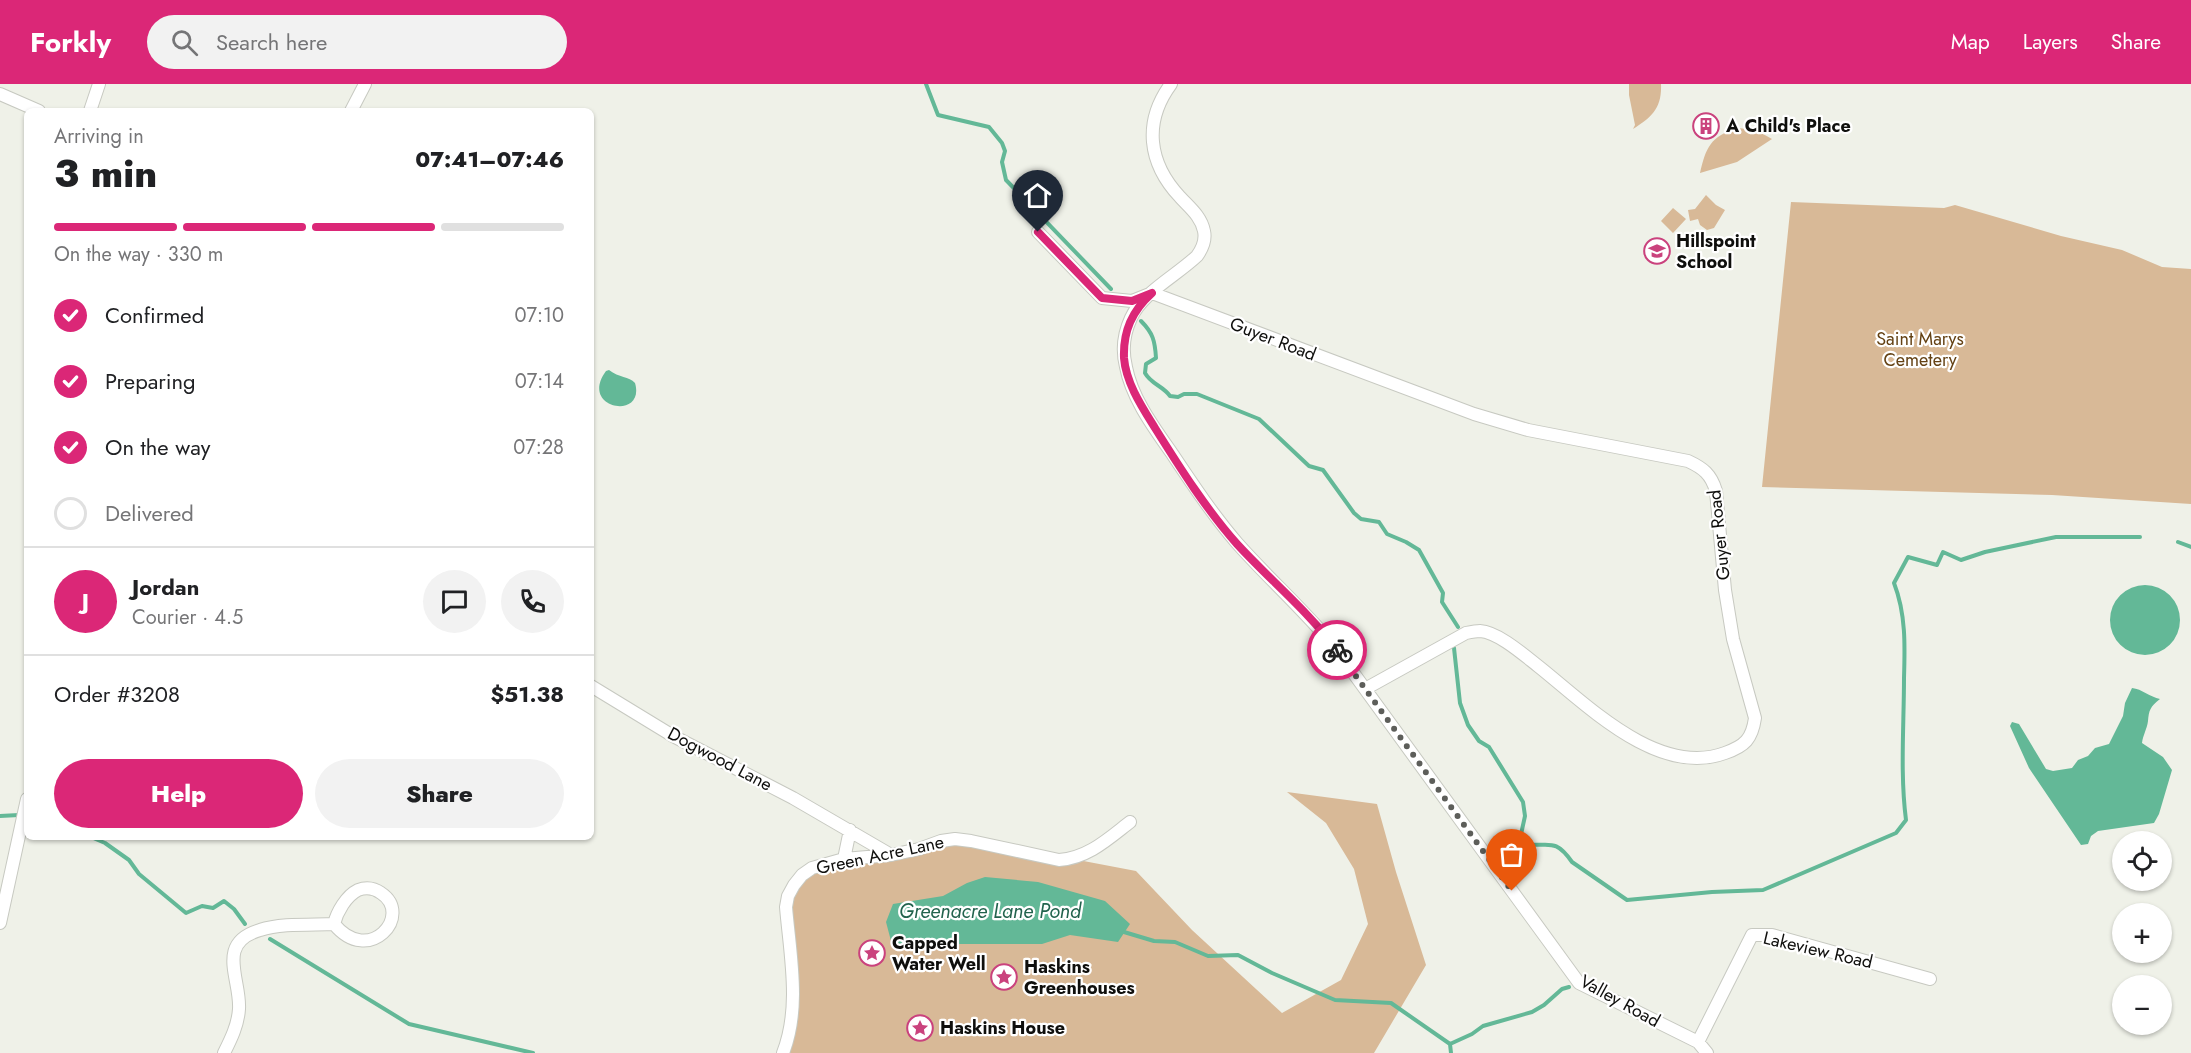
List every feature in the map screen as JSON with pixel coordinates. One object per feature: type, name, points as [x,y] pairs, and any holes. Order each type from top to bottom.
[{"type":"street","points":[[91,108],[99,84]]},
{"type":"street","points":[[353,108],[365,84]]},
{"type":"street","name":"Valley Road","points":[[1172,84],[1157,107],[1152,124],[1153,140],[1161,166],[1173,188],[1200,220],[1204,238],[1197,256],[1152,293],[1134,312],[1124,347],[1126,370],[1139,400],[1162,440],[1223,527],[1317,625],[1579,983],[1698,1042],[1707,1053]]},
{"type":"street","points":[[0,94],[32,108]]},
{"type":"street","points":[[1038,232],[1102,298],[1132,301],[1152,293]]},
{"type":"street","name":"Guyer Road","points":[[1152,293],[1474,414],[1528,430],[1688,461],[1703,468],[1713,480],[1725,590],[1733,639],[1755,718],[1753,731],[1747,741],[1738,748],[1708,758],[1695,758],[1678,756],[1641,742],[1620,730],[1516,649],[1493,634],[1480,631],[1466,633],[1365,689]]},
{"type":"street","name":"Dogwood Lane","points":[[594,688],[673,736],[793,798],[891,855]]},
{"type":"street","points":[[0,923],[24,813]]},
{"type":"street","name":"Green Acre Lane","points":[[783,1053],[791,1027],[793,1002],[786,907],[788,896],[802,875],[812,868],[844,859],[891,855],[955,839],[1059,860],[1073,859],[1090,852],[1130,822]]},
{"type":"street","points":[[844,859],[850,830]]},
{"type":"street","points":[[224,1053],[234,1034],[239,1007],[232,967],[235,950],[240,942],[246,936],[262,929],[334,924],[350,938],[363,942],[377,938],[387,929],[391,921],[391,906],[384,895],[376,890],[370,888],[359,890],[336,914],[334,924]]},
{"type":"street","name":"Lakeview Road","points":[[1698,1042],[1752,935],[1772,935],[1930,979]]},
{"type":"green space","points":[[1629,84],[1661,84],[1658,106],[1646,120],[1633,129],[1635,125]]},
{"type":"green space","points":[[1738,128],[1756,130],[1772,139],[1737,162],[1700,173],[1707,150],[1715,139]]},
{"type":"green space","points":[[1706,195],[1725,210],[1714,228],[1707,230],[1700,225],[1698,219],[1690,221],[1688,210],[1695,209]]},
{"type":"green space","name":"Saint Marys Cemetery","points":[[1791,202],[1944,208],[1955,205],[2061,236],[2122,250],[2162,267],[2191,269],[2191,504],[2052,495],[1762,487]]},
{"type":"green space","points":[[1673,208],[1686,219],[1673,233],[1661,221]]},
{"type":"green space","points":[[1287,792],[1377,804],[1426,965],[1374,1053],[781,1053],[791,1027],[786,907],[802,875],[941,841],[1073,859],[1136,871],[1192,930],[1282,1013],[1341,980],[1368,924],[1354,869],[1326,823]]},
{"type":"water","points":[[609,370],[635,383],[636,395],[631,402],[623,406],[614,406],[606,402],[600,394],[600,384],[606,371]]},
{"type":"water","points":[[2138,585],[2152,585],[2165,591],[2174,600],[2180,613],[2178,633],[2170,645],[2152,655],[2138,655],[2125,649],[2116,640],[2110,627],[2110,613],[2116,600],[2125,591]]},
{"type":"water","points":[[2132,688],[2160,699],[2150,711],[2142,743],[2163,757],[2172,770],[2159,814],[2154,823],[2098,831],[2091,836],[2088,844],[2081,845],[2029,768],[2010,726],[2012,722],[2019,724],[2046,769],[2053,771],[2072,768],[2078,760],[2088,756],[2095,748],[2109,744],[2123,716],[2125,703]]},
{"type":"water","name":"Greenacre Lane Pond","points":[[985,877],[1038,882],[1105,901],[1130,924],[1118,942],[1070,935],[1042,944],[946,944],[910,947],[891,941],[886,922],[893,904],[943,896],[967,883]]},
{"type":"waterway","points":[[926,84],[938,115],[989,127],[1002,143],[1005,151],[1002,162],[1006,180],[1111,289]]},
{"type":"waterway","points":[[1141,321],[1151,333],[1155,347],[1156,358],[1146,364],[1145,373],[1150,380],[1170,396],[1197,394],[1259,419],[1309,466],[1323,470],[1354,513],[1361,519],[1379,522],[1387,534],[1419,550],[1443,593],[1442,602],[1458,627]]},
{"type":"waterway","points":[[1454,648],[1460,703],[1468,725],[1479,741],[1489,747],[1523,802],[1525,816],[1520,839],[1524,844],[1555,846],[1572,862],[1627,900],[1763,890],[1896,833],[1906,820],[1903,767],[1904,630],[1901,606],[1894,583],[1908,557],[1937,565],[1943,552],[1961,560],[1985,552],[2056,537],[2140,537]]},
{"type":"waterway","points":[[2178,542],[2191,547]]},
{"type":"waterway","points":[[0,816],[19,815]]},
{"type":"waterway","points":[[98,840],[129,860],[139,874],[186,913],[202,906],[213,908],[224,901],[234,909],[245,924]]},
{"type":"waterway","points":[[1124,932],[1154,941],[1175,942],[1208,956],[1238,955],[1272,973],[1335,1000],[1391,1003],[1450,1044],[1483,1026],[1532,1012],[1562,989],[1569,987]]},
{"type":"waterway","points":[[270,939],[409,1024],[533,1053]]},
{"type":"waterway","points":[[1450,1044],[1451,1053]]},
{"type":"way so far","points":[[1337,650],[1512,891]]},
{"type":"place","name":"A Child's Place","points":[[1706,126]]},
{"type":"place","name":"Hillspoint School","points":[[1657,251]]},
{"type":"place","name":"Capped Water Well","points":[[872,953]]},
{"type":"place","name":"Haskins Greenhouses","points":[[1004,977]]},
{"type":"place","name":"Haskins House","points":[[920,1028]]},
{"type":"route","points":[[1038,232],[1102,298],[1132,301],[1152,293],[1134,312],[1124,347],[1126,370],[1139,400],[1162,440],[1212,512],[1238,544],[1303,610],[1337,650]]}]
